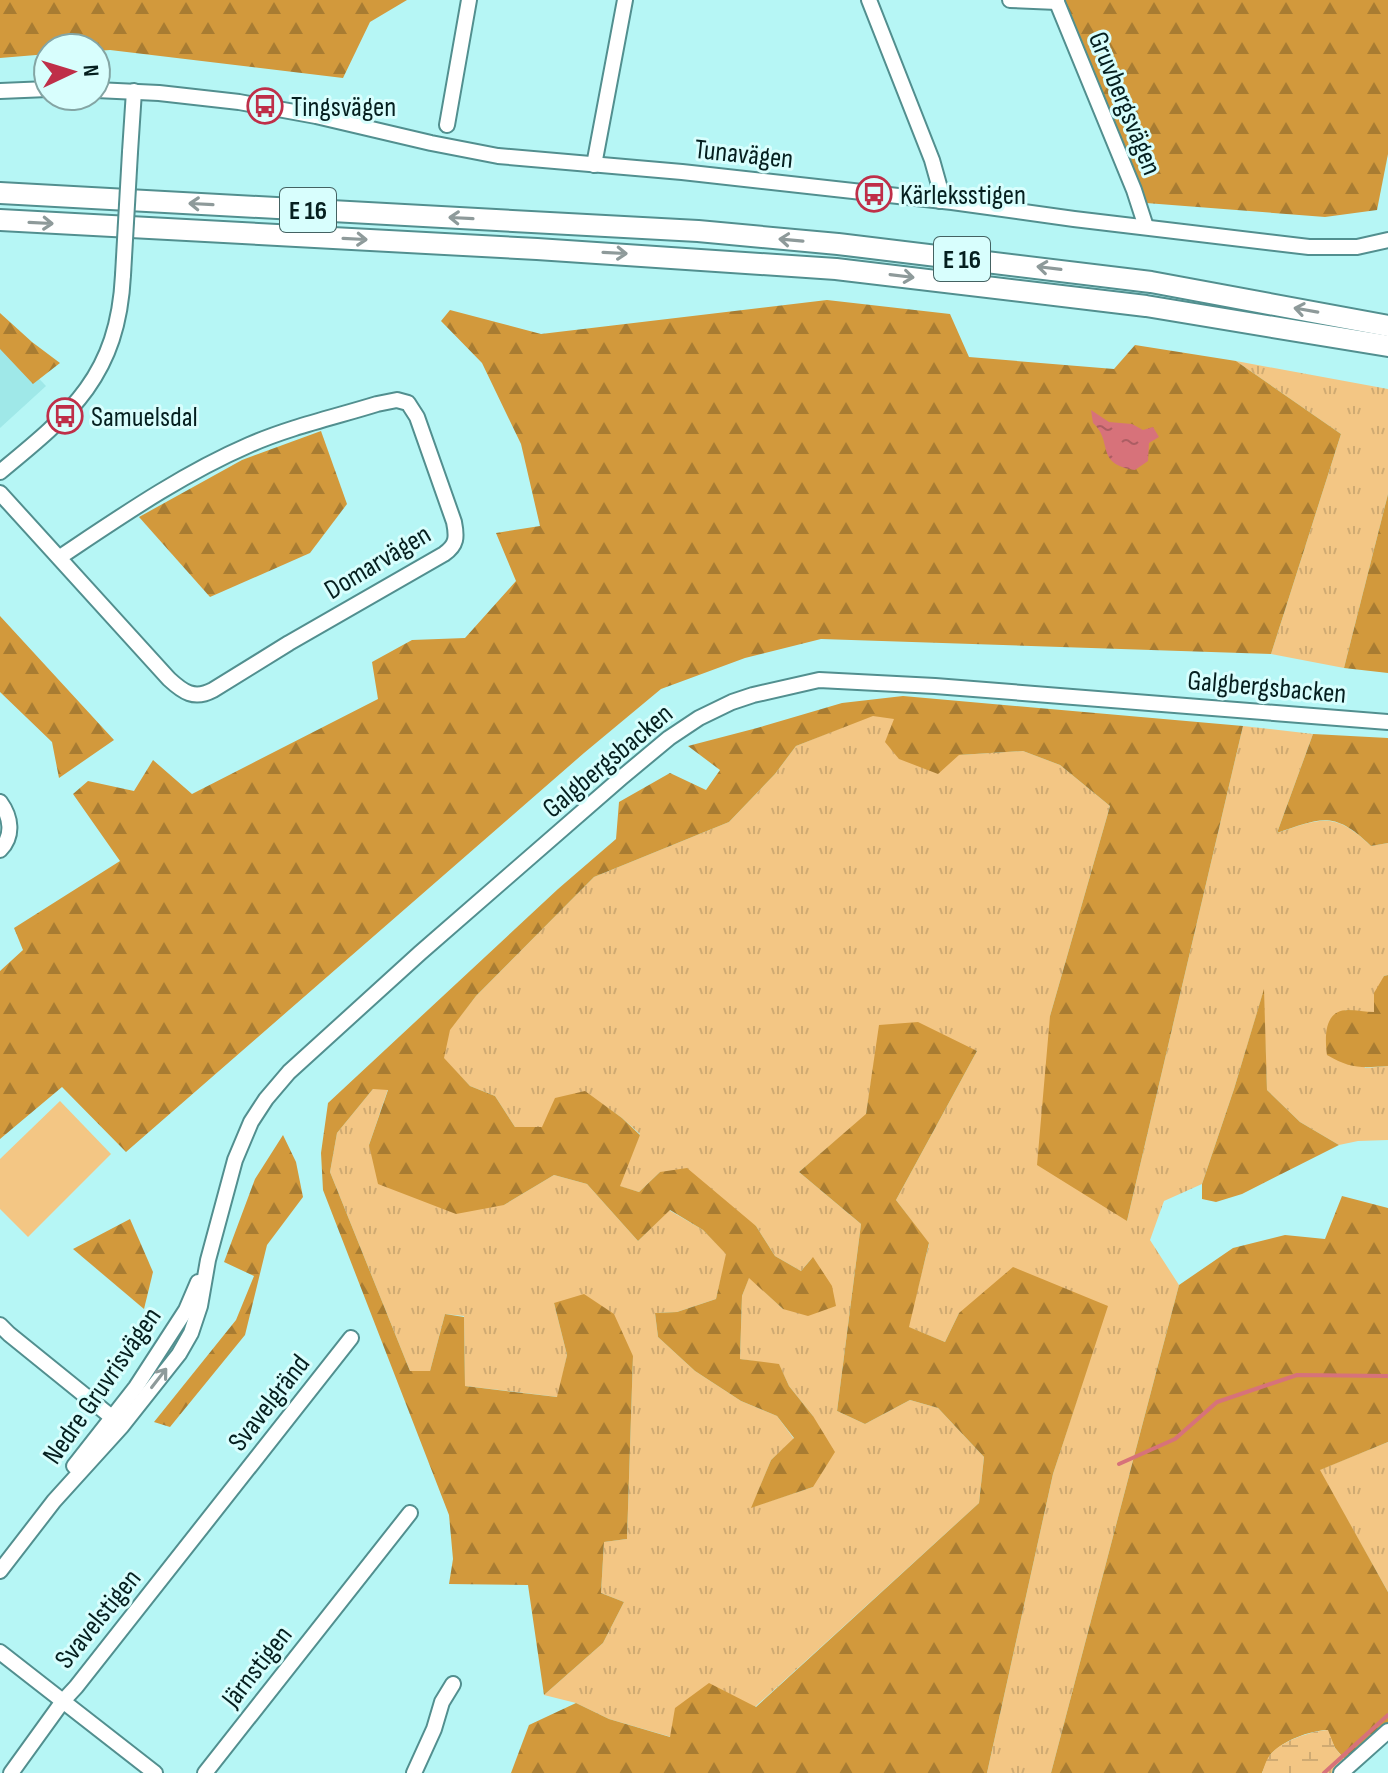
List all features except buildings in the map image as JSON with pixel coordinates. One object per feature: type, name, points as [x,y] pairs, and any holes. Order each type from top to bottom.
[{"type":"highway","name":"E 16","points":[[0,193],[698,231],[838,244],[1151,282],[1388,326]]},
{"type":"highway","name":"E 16","points":[[0,220],[611,253],[836,269],[1146,306],[1388,346]]},
{"type":"street","points":[[447,125],[469,0]]},
{"type":"street","points":[[594,165],[625,0]]},
{"type":"street","points":[[869,0],[932,160],[941,192],[940,201]]},
{"type":"street","points":[[1010,0],[1057,1]]},
{"type":"street","name":"Gruvbergsvägen","points":[[1057,1],[1146,227]]},
{"type":"street","points":[[0,91],[32,90]]},
{"type":"street","name":"Tunavägen","points":[[112,90],[198,96],[277,108],[484,153],[940,201],[1309,247],[1357,247],[1388,240]]},
{"type":"street","points":[[0,472],[54,427],[81,398],[102,365],[116,328],[123,275],[134,91]]},
{"type":"street","name":"Domarvägen","points":[[0,493],[169,679],[180,690],[200,695],[444,554],[454,546],[457,535],[417,417],[408,403],[397,400],[249,445],[177,482],[60,557]]},
{"type":"street","name":"Galgbergsbacken","points":[[208,1260],[235,1160],[251,1122],[289,1072],[621,778],[699,718],[732,702],[819,680],[851,680],[1388,722]]},
{"type":"street","points":[[0,802],[10,823],[9,837],[0,850]]},
{"type":"street","name":"Nedre Gruvrisvägen","points":[[0,1571],[118,1422],[179,1354],[191,1333],[200,1306],[208,1260]]},
{"type":"street","points":[[0,1325],[118,1422]]},
{"type":"street","name":"Svavelgränd","points":[[226,1497],[351,1338]]},
{"type":"street","name":"Svavelstigen","points":[[11,1773],[63,1701],[226,1497]]},
{"type":"street","name":"Järnstigen","points":[[205,1773],[410,1513]]},
{"type":"street","points":[[0,1652],[155,1773]]},
{"type":"street","points":[[414,1773],[434,1729],[442,1702],[453,1684]]},
{"type":"street","points":[[1341,1773],[1388,1731]]},
{"type":"shaded area","points":[[0,338],[46,386],[0,428]]},
{"type":"green space","points":[[0,0],[407,0],[370,22],[343,78],[112,50],[112,32],[32,32],[32,55],[0,58]]},
{"type":"green space","points":[[1065,0],[1388,0],[1388,154],[1377,210],[1325,217],[1146,203]]},
{"type":"green space","points":[[827,300],[950,314],[969,357],[1114,369],[1135,345],[1236,361],[1341,434],[1271,654],[821,639],[745,658],[661,689],[126,1152],[62,1087],[0,1139],[0,971],[23,950],[14,928],[120,861],[73,794],[88,781],[134,791],[153,760],[192,794],[378,699],[372,662],[412,640],[465,638],[516,581],[496,533],[540,526],[521,444],[482,363],[441,321],[450,310],[541,334]]},
{"type":"green space","points":[[0,313],[60,363],[33,384],[0,349]]},
{"type":"green space","points":[[1236,361],[1388,389],[1388,494],[1344,668],[1271,654],[1341,434]]},
{"type":"green space","points":[[321,431],[347,504],[310,553],[210,597],[139,517],[242,460]]},
{"type":"green space","points":[[1388,494],[1388,673],[1344,668]]},
{"type":"green space","points":[[0,616],[114,740],[59,778],[52,742],[0,692]]},
{"type":"green space","points":[[903,696],[1243,726],[1127,1221],[1037,1165],[1050,1016],[1110,806],[1060,765],[1023,751],[959,755],[938,774],[899,759],[885,742],[894,719],[873,716],[796,746],[775,774],[729,822],[594,877],[476,996],[450,1030],[444,1058],[470,1086],[495,1096],[515,1127],[542,1127],[555,1098],[585,1091],[640,1135],[620,1186],[639,1192],[660,1172],[687,1168],[756,1226],[775,1256],[801,1271],[813,1257],[832,1286],[836,1306],[808,1316],[783,1309],[749,1278],[742,1296],[740,1359],[779,1364],[789,1386],[813,1416],[835,1452],[813,1487],[751,1508],[771,1460],[794,1438],[777,1416],[741,1401],[695,1371],[658,1337],[655,1313],[677,1312],[716,1299],[726,1254],[703,1230],[670,1210],[638,1241],[587,1184],[554,1175],[504,1205],[456,1214],[378,1184],[369,1145],[388,1090],[373,1089],[337,1133],[330,1172],[410,1371],[430,1371],[445,1314],[464,1317],[465,1386],[557,1397],[567,1355],[554,1303],[584,1294],[614,1314],[633,1356],[627,1539],[604,1542],[601,1593],[624,1602],[603,1643],[544,1695],[528,1585],[449,1584],[453,1559],[449,1515],[323,1190],[321,1153],[328,1103],[616,839],[619,802],[670,773],[706,790],[720,770],[688,746],[842,703]]},
{"type":"green space","points":[[873,715],[894,718],[959,755],[1023,751],[1060,765],[1110,806],[1050,1016],[1127,1221],[1243,726],[1313,734],[1277,833],[1327,821],[1347,827],[1371,846],[1388,843],[1388,975],[1384,976],[1374,1013],[1345,1010],[1365,1068],[1388,1066],[1388,1140],[1339,1145],[1300,1122],[1267,1090],[1263,993],[1202,1184],[1164,1201],[1150,1240],[1179,1285],[1051,1773],[987,1773],[1053,1474],[1107,1306],[959,1313],[945,1342],[908,1327],[929,1244],[896,1200],[977,1051],[880,1025],[866,1115],[799,1172],[861,1224],[837,1411],[865,1424],[910,1400],[938,1408],[984,1457],[979,1503],[755,1707],[671,1737],[609,1719],[576,1703],[544,1695],[603,1643],[624,1602],[601,1593],[604,1542],[627,1539],[633,1356],[554,1303],[567,1355],[558,1397],[465,1386],[464,1316],[445,1314],[430,1371],[410,1371],[330,1172],[337,1133],[373,1089],[388,1089],[369,1145],[504,1205],[554,1175],[587,1184],[638,1241],[669,1210],[703,1230],[727,1254],[716,1299],[677,1312],[655,1313],[658,1337],[695,1371],[741,1401],[777,1416],[794,1439],[771,1460],[752,1507],[813,1487],[813,1416],[789,1386],[779,1365],[740,1359],[742,1296],[749,1277],[783,1309],[812,1258],[801,1271],[775,1256],[756,1226],[660,1172],[639,1192],[619,1186],[640,1134],[585,1092],[543,1128],[515,1127],[495,1096],[470,1086],[443,1058],[449,1030],[476,996],[594,877],[729,822],[775,774],[796,746]]},
{"type":"green space","points":[[1313,734],[1388,738],[1388,843],[1371,846],[1347,827],[1327,820],[1277,833]]},
{"type":"green space","points":[[1388,975],[1388,1066],[1356,1066],[1327,1055],[1326,1034],[1330,1020],[1340,1011],[1374,1012],[1374,993],[1384,976]]},
{"type":"green space","points":[[1264,989],[1267,1090],[1300,1122],[1339,1145],[1242,1194],[1216,1202],[1202,1199],[1202,1184]]},
{"type":"green space","points":[[918,1022],[977,1051],[896,1200],[929,1243],[909,1327],[945,1342],[959,1313],[1013,1267],[1108,1306],[1053,1474],[987,1773],[511,1773],[529,1725],[576,1703],[609,1719],[670,1737],[675,1708],[709,1683],[756,1707],[979,1503],[984,1457],[938,1408],[910,1400],[865,1424],[837,1411],[861,1224],[799,1172],[866,1114],[879,1025]]},
{"type":"green space","points":[[60,1101],[111,1154],[28,1237],[0,1209],[0,1159]]},
{"type":"green space","points":[[283,1135],[296,1162],[303,1197],[267,1245],[245,1335],[170,1427],[154,1422],[236,1320],[254,1276],[224,1262],[255,1179]]},
{"type":"green space","points":[[1342,1196],[1388,1208],[1388,1442],[1320,1470],[1388,1592],[1388,1723],[1346,1761],[1335,1748],[1327,1730],[1305,1734],[1283,1744],[1271,1754],[1262,1773],[1051,1773],[1179,1285],[1233,1248],[1285,1235],[1325,1239]]},
{"type":"green space","points":[[130,1219],[153,1272],[144,1309],[73,1249]]},
{"type":"green space","points":[[1388,1442],[1388,1592],[1319,1470]]},
{"type":"green space","points":[[1328,1730],[1335,1748],[1346,1761],[1333,1773],[1262,1773],[1269,1757],[1281,1745],[1313,1732]]},
{"type":"water","points":[[1091,410],[1109,422],[1132,424],[1143,430],[1153,427],[1159,437],[1149,443],[1148,461],[1135,470],[1114,463],[1093,423]]},
{"type":"waterway","points":[[1119,1464],[1175,1439],[1217,1402],[1297,1375],[1388,1376]]},
{"type":"waterway","points":[[1324,1773],[1388,1715]]},
{"type":"place","name":"Tingsvägen","points":[[265,106]]},
{"type":"place","name":"Kärleksstigen","points":[[874,194]]},
{"type":"place","name":"Samuelsdal","points":[[65,416]]}]
